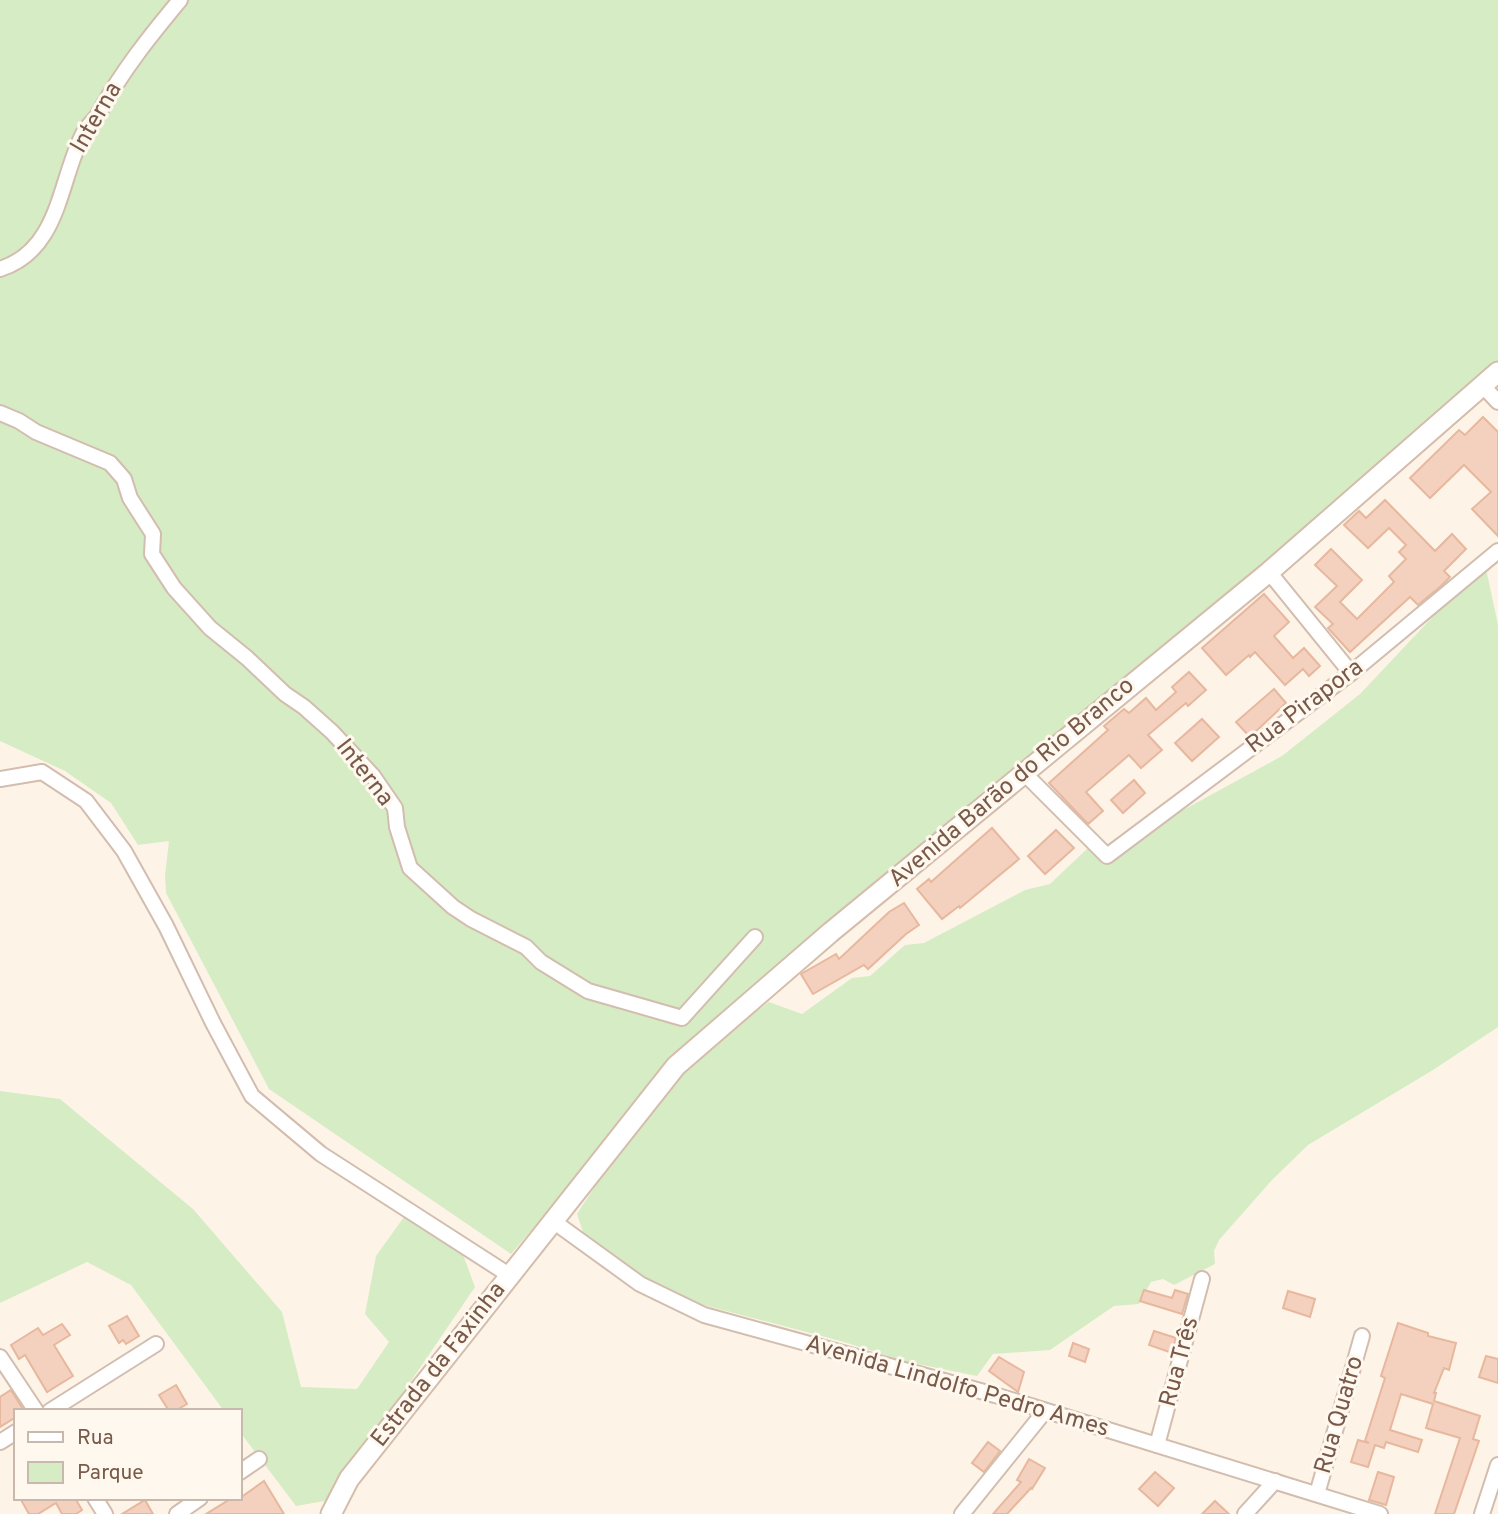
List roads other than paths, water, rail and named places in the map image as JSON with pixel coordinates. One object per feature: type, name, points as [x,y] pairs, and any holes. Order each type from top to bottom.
[{"type":"street","name":"Interna","points":[[0,269],[30,252],[52,224],[84,132],[98,115],[136,53],[180,0]]},
{"type":"street","name":"Avenida Barão do Rio Branco","points":[[553,1221],[676,1066],[799,959],[1269,572],[1498,372]]},
{"type":"street","points":[[1482,385],[1498,402]]},
{"type":"street","name":"Interna","points":[[0,413],[36,432],[110,463],[124,479],[130,498],[153,534],[152,555],[174,588],[210,628],[332,732],[373,776],[395,808],[397,827],[410,868],[453,907],[526,947],[541,962],[588,991],[682,1018],[755,937]]},
{"type":"street","name":"Rua Pirapora","points":[[1025,774],[1107,856],[1351,673],[1498,551]]},
{"type":"street","points":[[1269,572],[1351,673]]},
{"type":"street","points":[[0,779],[42,772],[86,802],[124,851],[166,926],[252,1096],[321,1154],[509,1275]]},
{"type":"street","name":"Estrada da Faxinha","points":[[331,1514],[349,1479],[553,1221]]},
{"type":"street","name":"Avenida Lindolfo Pedro Ames","points":[[553,1221],[640,1284],[704,1315],[995,1395],[1317,1493],[1354,1511],[1380,1514]]},
{"type":"street","name":"Rua Três","points":[[1157,1445],[1202,1279]]},
{"type":"street","name":"Rua Quatro","points":[[1317,1493],[1362,1336]]},
{"type":"street","points":[[53,1409],[156,1344]]},
{"type":"street","points":[[0,1357],[35,1409]]},
{"type":"street","points":[[962,1514],[1045,1411]]},
{"type":"street","points":[[242,1471],[259,1459]]},
{"type":"street","points":[[1482,1514],[1498,1465]]},
{"type":"street","points":[[1245,1514],[1275,1481]]},
{"type":"street","points":[[177,1514],[197,1500]]}]
